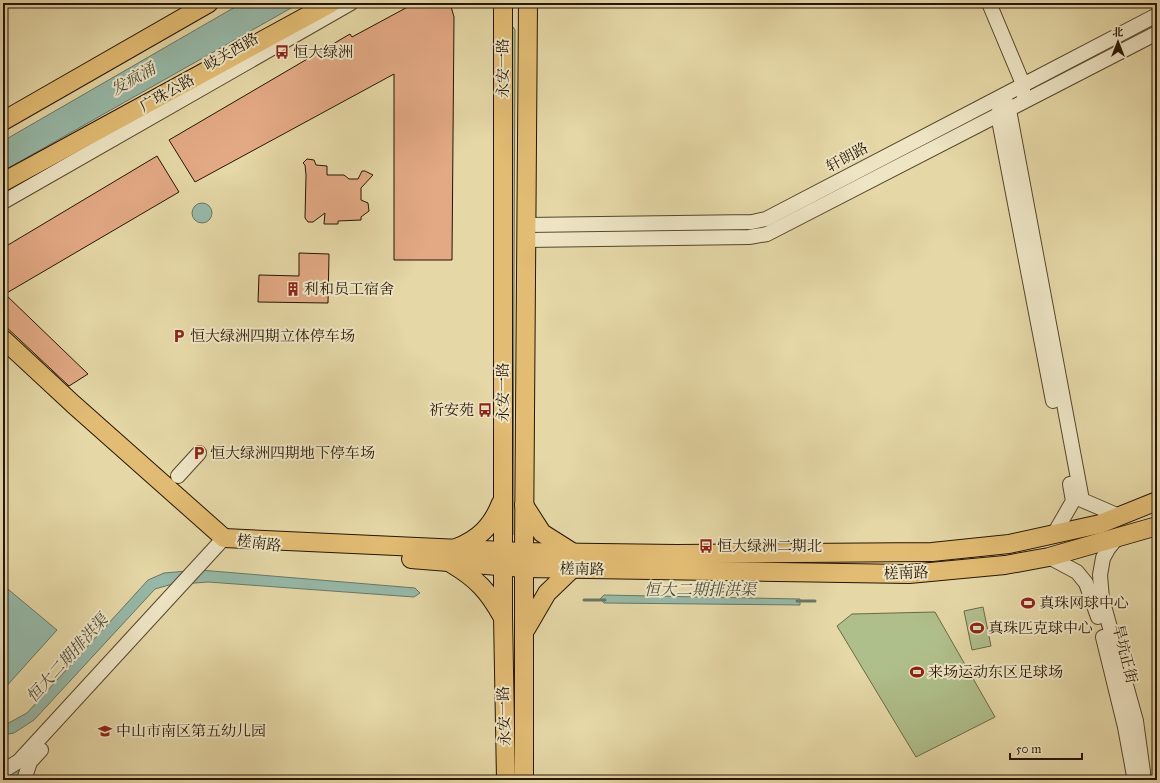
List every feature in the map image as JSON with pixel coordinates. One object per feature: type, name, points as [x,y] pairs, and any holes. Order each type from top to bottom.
[{"type":"main road","points":[[3,121],[209,3]]},
{"type":"main road","name":"广珠公路","points":[[3,182],[332,3]]},
{"type":"main road","name":"永安一路","points":[[503,3],[502,616],[506,780]]},
{"type":"main road","name":"永安一路","points":[[524,780],[524,505],[528,3]]},
{"type":"main road","points":[[503,23],[528,23]]},
{"type":"main road","points":[[3,339],[73,404],[224,538]]},
{"type":"main road","points":[[502,499],[497,514],[489,527],[480,537],[452,556],[489,593],[502,616]]},
{"type":"main road","name":"槎南路","points":[[572,561],[932,552],[1009,544],[1100,524],[1157,501]]},
{"type":"main road","points":[[524,505],[542,533],[572,561],[547,593],[524,633]]},
{"type":"main road","name":"槎南路","points":[[224,538],[503,559],[909,574],[998,566],[1049,557],[1157,526]]},
{"type":"main road","points":[[884,552],[884,574]]},
{"type":"main road","points":[[498,780],[498,723],[503,682]]},
{"type":"main road","points":[[524,730],[528,780]]},
{"type":"street","name":"岐关西路","points":[[3,202],[350,3]]},
{"type":"street","points":[[989,3],[1023,84],[1022,103]]},
{"type":"street","name":"轩朗路","points":[[526,233],[752,222],[766,219],[1157,15]]},
{"type":"street","name":"轩朗路","points":[[526,233],[749,237],[767,234],[1157,33]]},
{"type":"street","points":[[1002,95],[1073,501],[1054,534]]},
{"type":"street","points":[[1004,113],[1082,500],[1119,516]]},
{"type":"street","points":[[178,476],[200,453]]},
{"type":"street","points":[[3,771],[19,760],[224,538]]},
{"type":"street","points":[[24,780],[30,762],[220,556],[224,538]]},
{"type":"street","name":"旱坑正街","points":[[1116,539],[1103,558],[1100,575],[1102,599],[1136,721],[1143,780]]},
{"type":"street","name":"旱坑正街","points":[[1049,557],[1077,572],[1086,583],[1095,604],[1125,727],[1134,780]]},
{"type":"green space","points":[[510,27],[513,27],[515,30],[513,535],[507,535]]},
{"type":"green space","name":"真珠匹克球中心","points":[[983,607],[991,646],[972,650],[964,611]]},
{"type":"green space","name":"来场运动东区足球场","points":[[935,612],[995,717],[916,757],[837,626],[852,614]]},
{"type":"water","name":"发疯涌","points":[[242,3],[300,3],[3,171],[3,141]]},
{"type":"water","points":[[202,203],[209,206],[212,213],[209,220],[202,223],[195,220],[192,213],[195,206]]},
{"type":"water","points":[[200,570],[415,588],[420,593],[414,597],[208,582],[169,585],[155,589],[34,720],[14,733],[3,735],[3,726],[27,713],[148,580],[164,573]]},
{"type":"water","points":[[3,585],[57,630],[3,690]]},
{"type":"water","points":[[604,595],[800,599],[800,605],[604,603],[600,599]]},
{"type":"water","points":[[3,758],[33,780],[12,780],[3,774]]},
{"type":"building","points":[[415,3],[450,3],[454,17],[452,260],[394,260],[394,74],[195,182],[169,140],[350,34],[352,37]]},
{"type":"building","points":[[157,156],[179,192],[5,294],[88,374],[69,386],[3,324],[3,248]]},
{"type":"building","points":[[307,159],[314,160],[316,165],[327,166],[327,175],[344,175],[349,179],[358,179],[362,171],[365,171],[373,175],[361,188],[361,200],[368,203],[369,211],[361,217],[361,220],[338,221],[338,224],[324,224],[325,213],[313,222],[308,222],[305,218],[306,175],[305,165],[303,163]]},
{"type":"building","name":"利和员工宿舍","points":[[299,253],[329,254],[328,303],[258,302],[259,275],[299,276]]},
{"type":"waterway","name":"恒大二期排洪渠","points":[[584,600],[605,600]]},
{"type":"waterway","name":"恒大二期排洪渠","points":[[797,601],[815,601]]},
{"type":"place","name":"恒大绿洲","points":[[282,52]]},
{"type":"place","name":"利和员工宿舍","points":[[293,289]]},
{"type":"place","name":"恒大绿洲四期立体停车场","points":[[179,336]]},
{"type":"place","name":"祈安苑","points":[[485,410]]},
{"type":"place","name":"恒大绿洲四期地下停车场","points":[[199,453]]},
{"type":"place","name":"恒大绿洲二期北","points":[[706,546]]},
{"type":"place","name":"真珠网球中心","points":[[1028,603]]},
{"type":"place","name":"真珠匹克球中心","points":[[977,628]]},
{"type":"place","name":"来场运动东区足球场","points":[[917,672]]},
{"type":"place","name":"中山市南区第五幼儿园","points":[[105,731]]}]
